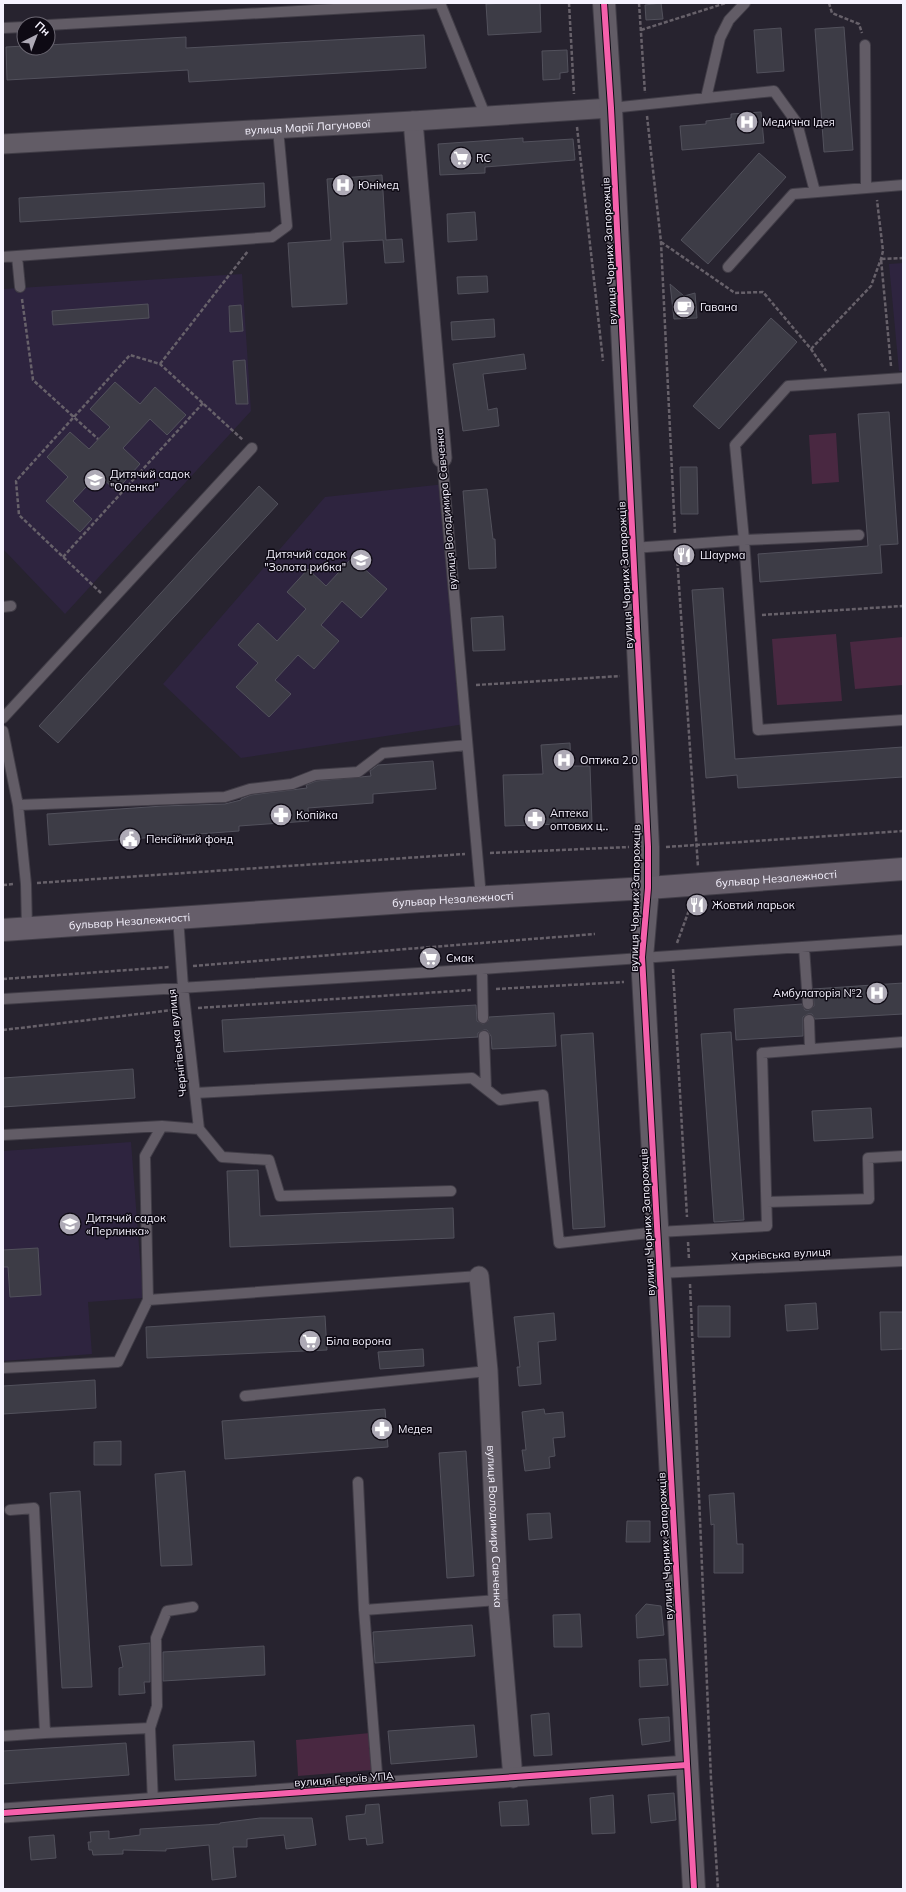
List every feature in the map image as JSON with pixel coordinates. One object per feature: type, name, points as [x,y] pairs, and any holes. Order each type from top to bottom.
[{"type":"main road","name":"бульвар Незалежності","points":[[3,930],[481,897],[648,888],[903,869]]},
{"type":"street","name":"вулиця Чорних Запорожців","points":[[604,3],[611,108],[648,847],[648,888],[642,957],[694,1889]]},
{"type":"street","name":"вулиця Марії Лагунової","points":[[3,144],[486,117],[611,108]]},
{"type":"street","name":"вулиця Володимира Савченка","points":[[413,121],[442,458]]},
{"type":"street","name":"вулиця Володимира Савченка","points":[[479,1276],[488,1371],[498,1600],[513,1778]]},
{"type":"street","name":"вулиця Героїв УПА","points":[[3,1813],[687,1765]]},
{"type":"lane","points":[[56,25],[440,3],[486,117]]},
{"type":"lane","points":[[706,98],[720,38],[727,23],[745,3]]},
{"type":"lane","points":[[3,28],[16,27]]},
{"type":"lane","points":[[865,45],[871,187]]},
{"type":"lane","points":[[611,108],[774,91],[796,123],[815,192]]},
{"type":"lane","points":[[3,257],[272,237],[287,226],[278,129]]},
{"type":"lane","points":[[728,267],[793,194],[903,185]]},
{"type":"lane","points":[[17,256],[20,287]]},
{"type":"lane","points":[[903,378],[788,386],[735,445],[744,540],[758,730],[903,720]]},
{"type":"lane","points":[[3,718],[252,448]]},
{"type":"lane","name":"вулиця Володимира Савченка","points":[[442,458],[461,686],[468,745],[481,897]]},
{"type":"lane","points":[[633,548],[744,540],[859,535]]},
{"type":"lane","points":[[3,731],[18,805],[26,884],[27,928]]},
{"type":"lane","points":[[18,805],[225,797],[250,789],[292,784],[315,775],[358,772],[382,753],[468,745]]},
{"type":"lane","name":"Чернігівська вулиця","points":[[178,917],[185,1009],[199,1129]]},
{"type":"lane","points":[[3,999],[482,969],[903,940]]},
{"type":"lane","points":[[804,947],[808,1004]]},
{"type":"lane","points":[[482,969],[484,1018]]},
{"type":"lane","points":[[809,1020],[810,1049]]},
{"type":"lane","points":[[484,1036],[486,1088]]},
{"type":"lane","points":[[195,1093],[472,1078],[500,1100],[542,1095],[559,1243],[658,1232],[767,1226],[762,1053],[903,1042]]},
{"type":"lane","points":[[3,1368],[118,1362],[148,1300],[144,1156],[162,1126]]},
{"type":"lane","points":[[3,1135],[162,1126],[199,1129],[222,1157],[269,1160],[280,1196],[451,1191]]},
{"type":"lane","points":[[767,1202],[869,1199],[868,1158],[903,1156]]},
{"type":"lane","name":"Харківська вулиця","points":[[660,1273],[690,1270],[903,1261]]},
{"type":"lane","points":[[148,1300],[479,1276]]},
{"type":"lane","points":[[245,1396],[488,1371]]},
{"type":"lane","points":[[358,1482],[364,1610],[378,1786]]},
{"type":"lane","points":[[10,1510],[34,1508],[45,1733]]},
{"type":"lane","points":[[364,1610],[498,1600]]},
{"type":"lane","points":[[153,1803],[150,1728],[157,1706],[156,1638],[167,1611],[193,1607]]},
{"type":"lane","points":[[3,1736],[150,1728]]},
{"type":"path","points":[[569,3],[575,111]]},
{"type":"path","points":[[639,3],[645,104],[661,242],[676,545],[699,884],[672,956],[690,1270],[711,1779],[718,1889]]},
{"type":"path","points":[[641,30],[726,3]]},
{"type":"path","points":[[829,3],[832,13],[859,24],[865,45]]},
{"type":"path","points":[[811,349],[871,286],[881,259],[883,252],[871,187]]},
{"type":"path","points":[[160,364],[259,238]]},
{"type":"path","points":[[661,242],[735,293],[763,292],[811,349],[834,383]]},
{"type":"path","points":[[881,259],[903,258]]},
{"type":"path","points":[[881,259],[892,378]]},
{"type":"path","points":[[20,287],[33,380],[98,439]]},
{"type":"path","points":[[110,602],[19,516],[16,481],[130,356],[160,364],[252,448]]},
{"type":"path","points":[[63,557],[203,403]]},
{"type":"path","points":[[749,616],[903,606]]},
{"type":"path","points":[[461,686],[640,675]]},
{"type":"path","points":[[3,885],[478,853],[697,846],[903,832]]},
{"type":"path","points":[[3,979],[181,967],[595,934]]},
{"type":"path","points":[[3,1030],[185,1009],[482,989],[644,981]]},
{"type":"shaded area","points":[[903,263],[903,371],[899,371],[889,264]]},
{"type":"shaded area","name":"Дитячий садок \"Оленка\"","points":[[242,274],[251,411],[65,614],[3,549],[3,289]]},
{"type":"shaded area","points":[[836,433],[839,482],[812,484],[809,435]]},
{"type":"shaded area","name":"Дитячий садок \"Золота рибка\"","points":[[445,484],[465,724],[241,758],[163,684],[325,497]]},
{"type":"shaded area","points":[[836,634],[842,701],[777,705],[772,639]]},
{"type":"shaded area","points":[[903,637],[903,685],[855,689],[850,642]]},
{"type":"shaded area","name":"Дитячий садок «Перлинка»","points":[[131,1142],[143,1298],[88,1302],[92,1354],[3,1361],[3,1151]]},
{"type":"shaded area","points":[[370,1733],[372,1770],[298,1776],[296,1740]]},
{"type":"building","points":[[540,3],[541,32],[488,35],[486,4]]},
{"type":"building","points":[[661,3],[663,19],[646,20],[645,5]]},
{"type":"building","points":[[844,27],[853,150],[824,152],[815,29]]},
{"type":"building","points":[[781,28],[784,71],[757,73],[754,30]]},
{"type":"building","points":[[424,35],[426,68],[189,82],[188,70],[7,80],[6,47],[16,46],[16,56],[56,56],[56,45],[186,37],[186,48]]},
{"type":"building","points":[[567,50],[568,72],[560,73],[560,79],[543,80],[542,51]]},
{"type":"building","points":[[761,112],[764,143],[682,150],[680,126],[706,124],[706,121],[731,118],[731,114]]},
{"type":"building","points":[[523,138],[523,142],[573,139],[575,160],[485,167],[485,173],[440,175],[438,144]]},
{"type":"building","points":[[759,153],[786,177],[708,264],[681,240]]},
{"type":"building","points":[[382,175],[386,240],[402,239],[404,262],[385,263],[383,240],[343,242],[347,304],[292,307],[288,243],[331,240],[327,179]]},
{"type":"building","points":[[264,183],[265,207],[20,222],[19,198]]},
{"type":"building","points":[[475,212],[477,240],[448,242],[447,214]]},
{"type":"building","points":[[487,276],[488,292],[458,294],[457,277]]},
{"type":"building","name":"Гавана","points":[[670,284],[684,296],[695,293],[697,318],[674,319]]},
{"type":"building","points":[[148,304],[149,318],[53,325],[52,311]]},
{"type":"building","points":[[241,305],[243,331],[230,332],[229,306]]},
{"type":"building","points":[[771,318],[797,342],[719,429],[693,406]]},
{"type":"building","points":[[494,319],[495,337],[452,340],[451,322]]},
{"type":"building","points":[[524,354],[526,369],[483,374],[488,410],[497,408],[499,426],[463,431],[453,364]]},
{"type":"building","points":[[245,360],[248,404],[236,404],[233,361]]},
{"type":"building","points":[[115,382],[140,404],[155,387],[186,415],[167,435],[150,419],[123,448],[140,464],[116,491],[98,474],[73,501],[92,519],[80,532],[46,501],[68,477],[47,457],[70,432],[89,449],[110,427],[90,409]]},
{"type":"building","points":[[889,412],[898,544],[880,545],[882,573],[760,582],[758,554],[868,546],[858,414]]},
{"type":"building","points":[[680,467],[697,467],[698,514],[681,514]]},
{"type":"building","points":[[259,486],[278,504],[58,743],[39,726]]},
{"type":"building","points":[[487,489],[493,539],[495,539],[496,568],[469,569],[463,491]]},
{"type":"building","points":[[352,558],[387,589],[361,618],[342,601],[321,625],[339,641],[314,669],[298,655],[275,680],[291,694],[269,717],[236,687],[258,663],[238,645],[258,623],[277,641],[306,609],[287,592],[308,569],[326,586]]},
{"type":"building","points":[[723,588],[735,759],[903,747],[903,777],[738,788],[737,775],[706,778],[692,590]]},
{"type":"building","points":[[503,616],[505,650],[473,651],[471,618]]},
{"type":"building","points":[[570,743],[571,766],[590,766],[592,823],[505,826],[503,775],[543,774],[541,745]]},
{"type":"building","points":[[433,761],[436,789],[373,794],[373,803],[308,808],[309,821],[239,826],[239,831],[49,845],[47,814],[163,806],[225,804],[241,800],[251,795],[307,788],[306,785],[316,781],[371,776],[370,771],[378,765]]},
{"type":"building","points":[[903,983],[903,1014],[815,1019],[812,1014],[808,1014],[803,1017],[803,1036],[736,1040],[734,1009],[802,1004],[805,1010],[809,1010],[814,1006],[813,989]]},
{"type":"building","points":[[476,1005],[477,1021],[483,1024],[488,1021],[489,1017],[554,1013],[556,1046],[492,1049],[491,1036],[487,1030],[484,1030],[478,1033],[478,1037],[224,1052],[222,1020]]},
{"type":"building","points":[[731,1032],[744,1220],[714,1222],[701,1034]]},
{"type":"building","points":[[593,1033],[605,1227],[573,1229],[561,1035]]},
{"type":"building","points":[[133,1069],[135,1098],[3,1107],[3,1078]]},
{"type":"building","points":[[871,1108],[873,1138],[814,1141],[812,1111]]},
{"type":"building","points":[[258,1170],[260,1216],[453,1208],[454,1238],[230,1247],[227,1171]]},
{"type":"building","points":[[38,1248],[41,1295],[10,1297],[8,1267],[3,1267],[3,1250]]},
{"type":"building","points":[[816,1303],[818,1329],[787,1331],[785,1305]]},
{"type":"building","points":[[698,1306],[730,1306],[730,1337],[698,1337]]},
{"type":"building","points":[[880,1312],[903,1312],[903,1349],[881,1350]]},
{"type":"building","points":[[554,1313],[556,1340],[538,1342],[541,1384],[519,1386],[517,1367],[520,1367],[514,1317]]},
{"type":"building","points":[[325,1316],[327,1350],[147,1358],[146,1327]]},
{"type":"building","points":[[423,1349],[424,1366],[380,1369],[378,1352]]},
{"type":"building","points":[[95,1380],[96,1408],[3,1414],[3,1386]]},
{"type":"building","points":[[385,1409],[388,1447],[225,1459],[222,1421]]},
{"type":"building","points":[[544,1409],[545,1414],[563,1412],[565,1437],[553,1438],[555,1456],[549,1457],[550,1468],[525,1471],[522,1450],[526,1450],[522,1412]]},
{"type":"building","points":[[121,1441],[121,1465],[94,1465],[94,1442]]},
{"type":"building","points":[[466,1451],[474,1576],[447,1578],[439,1453]]},
{"type":"building","points":[[185,1471],[192,1565],[161,1566],[155,1474]]},
{"type":"building","points":[[80,1491],[92,1687],[62,1688],[50,1493]]},
{"type":"building","points":[[734,1493],[737,1544],[743,1544],[743,1573],[714,1573],[714,1524],[711,1525],[709,1495]]},
{"type":"building","points":[[550,1513],[552,1538],[529,1540],[527,1514]]},
{"type":"building","points":[[627,1521],[650,1521],[650,1542],[626,1542]]},
{"type":"building","points":[[646,1604],[661,1606],[664,1635],[637,1638],[636,1615]]},
{"type":"building","points":[[580,1614],[582,1647],[554,1647],[553,1615]]},
{"type":"building","points":[[472,1625],[475,1656],[375,1663],[373,1632]]},
{"type":"building","points":[[150,1643],[150,1682],[144,1682],[145,1693],[119,1695],[119,1668],[123,1667],[119,1646]]},
{"type":"building","points":[[264,1646],[265,1675],[163,1681],[163,1652]]},
{"type":"building","points":[[666,1659],[668,1685],[640,1687],[639,1660]]},
{"type":"building","points":[[549,1713],[552,1755],[534,1756],[531,1715]]},
{"type":"building","points":[[669,1717],[670,1741],[642,1745],[639,1719]]},
{"type":"building","points":[[474,1725],[477,1757],[391,1764],[388,1731]]},
{"type":"building","points":[[254,1741],[256,1776],[175,1780],[173,1745]]},
{"type":"building","points":[[126,1743],[129,1775],[3,1784],[3,1751]]},
{"type":"building","points":[[674,1793],[676,1820],[651,1823],[648,1795]]},
{"type":"building","points":[[613,1795],[615,1833],[592,1834],[590,1798]]},
{"type":"building","points":[[527,1800],[529,1825],[501,1826],[499,1802]]},
{"type":"building","points":[[379,1804],[383,1843],[367,1845],[366,1838],[349,1840],[346,1816],[365,1814],[366,1805]]},
{"type":"building","points":[[260,1818],[312,1818],[316,1845],[286,1849],[284,1835],[247,1839],[247,1847],[233,1847],[236,1877],[212,1880],[209,1845],[166,1849],[166,1851],[123,1850],[123,1854],[93,1855],[92,1850],[89,1850],[88,1842],[91,1842],[90,1832],[109,1831],[109,1839],[140,1835],[140,1829],[220,1824]]},
{"type":"building","points":[[54,1835],[56,1858],[31,1860],[29,1837]]},
{"type":"cycle path","points":[[604,3],[611,108],[648,847],[648,888],[642,957],[694,1889]]},
{"type":"cycle path","points":[[3,1813],[687,1765]]},
{"type":"place","name":"Медична Ідея","points":[[747,122]]},
{"type":"place","name":"RC","points":[[461,158]]},
{"type":"place","name":"Юнімед","points":[[343,185]]},
{"type":"place","name":"Гавана","points":[[684,307]]},
{"type":"place","name":"Дитячий садок \"Оленка\"","points":[[95,480]]},
{"type":"place","name":"Шаурма","points":[[684,555]]},
{"type":"place","name":"Дитячий садок \"Золота рибка\"","points":[[361,560]]},
{"type":"place","name":"Оптика 2.0","points":[[564,760]]},
{"type":"place","name":"Копійка","points":[[281,815]]},
{"type":"place","name":"Аптека оптових ц‥","points":[[535,819]]},
{"type":"place","name":"Пенсійний фонд","points":[[130,839]]},
{"type":"place","name":"Жовтий ларьок","points":[[697,905]]},
{"type":"place","name":"Смак","points":[[430,958]]},
{"type":"place","name":"Амбулаторія №2","points":[[877,993]]},
{"type":"place","name":"Дитячий садок «Перлинка»","points":[[70,1224]]},
{"type":"place","name":"Біла ворона","points":[[310,1341]]},
{"type":"place","name":"Медея","points":[[382,1429]]}]
